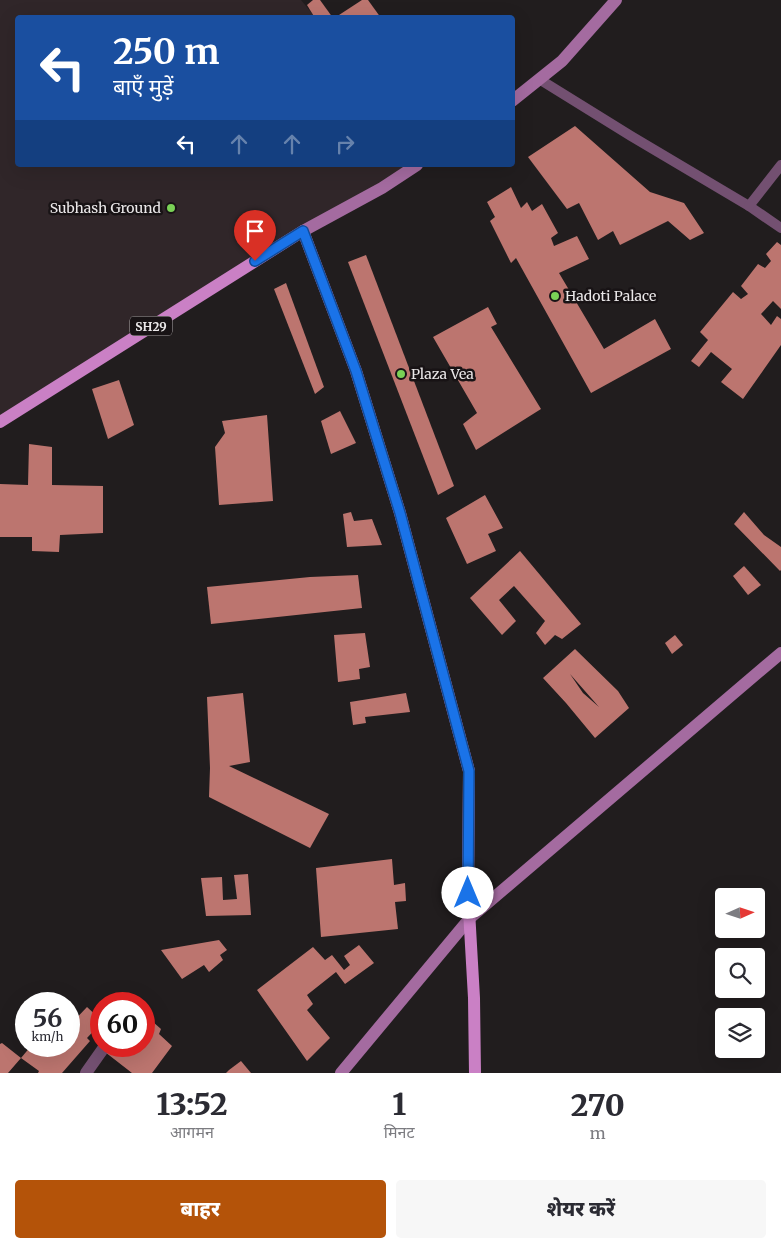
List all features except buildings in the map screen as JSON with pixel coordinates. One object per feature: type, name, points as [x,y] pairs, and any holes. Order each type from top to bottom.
[{"type":"main road","name":"SH29","points":[[0,422],[303,231]]},
{"type":"main road","points":[[303,231],[356,371],[400,513],[469,771],[470,918],[475,1073]]},
{"type":"street","points":[[515,98],[562,61],[616,0]]},
{"type":"street","points":[[303,231],[382,188],[414,167]]},
{"type":"street","points":[[341,1073],[470,918],[781,653]]},
{"type":"street","points":[[86,1073],[97,1057]]},
{"type":"lane","points":[[539,79],[781,228]]},
{"type":"lane","points":[[748,206],[781,165]]},
{"type":"shaded area","name":"Subhash Ground","points":[[0,0],[301,0],[313,15],[15,15],[15,167],[408,167],[0,422]]},
{"type":"place","name":"Subhash Ground","points":[[171,208]]},
{"type":"place","name":"Hadoti Palace","points":[[555,296]]},
{"type":"place","name":"Plaza Vea","points":[[401,374]]},
{"type":"route","points":[[255,261],[303,231],[356,371],[400,513],[469,771],[468,893]]}]
